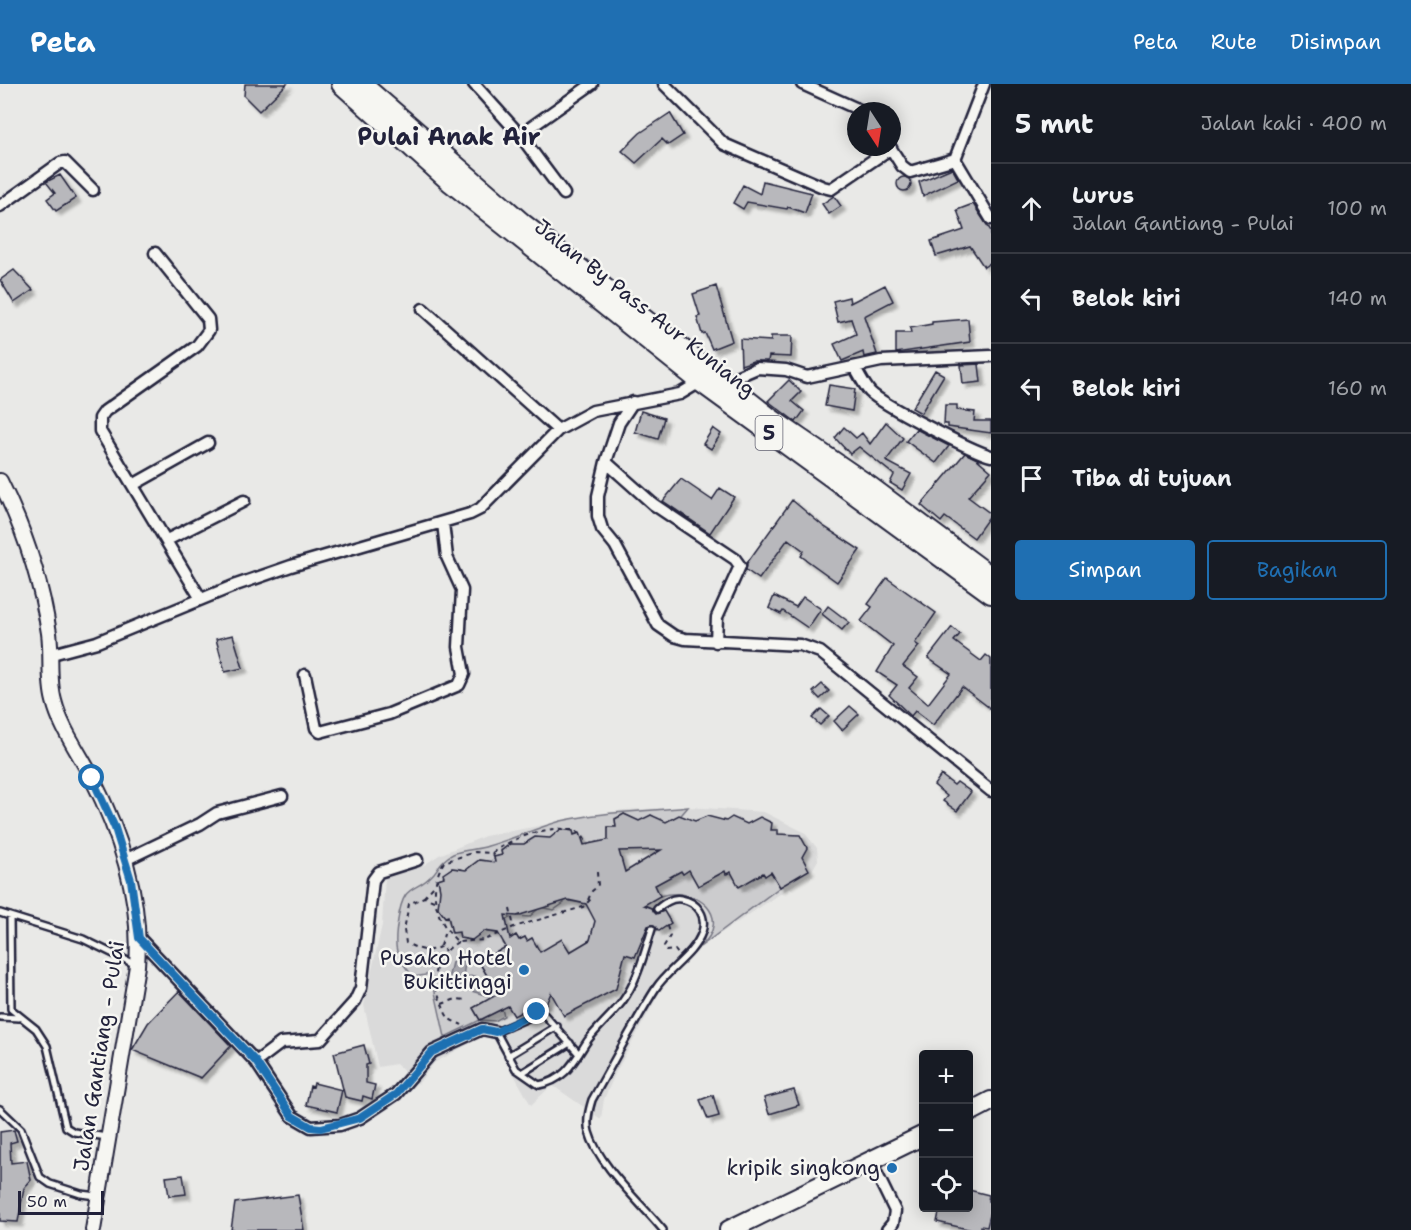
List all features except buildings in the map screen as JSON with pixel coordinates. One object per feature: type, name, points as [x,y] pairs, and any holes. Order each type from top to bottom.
[{"type":"highway","name":"Jalan By Pass Aur Kuniang","points":[[341,84],[452,183],[556,257]]},
{"type":"highway","name":"Jalan By Pass Aur Kuniang","points":[[362,84],[700,382],[991,576]]},
{"type":"highway","name":"Jalan By Pass Aur Kuniang","points":[[582,278],[727,381],[991,594]]},
{"type":"highway","points":[[973,1111],[991,1101]]},
{"type":"highway","points":[[729,1230],[919,1138]]},
{"type":"street","points":[[474,84],[520,135],[564,194]]},
{"type":"street","points":[[520,135],[592,84]]},
{"type":"street","points":[[664,84],[724,144],[823,187],[831,189],[879,156]]},
{"type":"street","points":[[802,84],[847,105]]},
{"type":"street","points":[[955,159],[984,84]]},
{"type":"street","points":[[896,156],[902,166],[910,172],[955,159]]},
{"type":"street","points":[[955,159],[991,219]]},
{"type":"street","points":[[0,206],[65,162],[93,190]]},
{"type":"street","points":[[155,253],[208,319],[208,330],[196,346],[105,411],[100,418],[100,431],[201,599]]},
{"type":"street","points":[[423,309],[558,430]]},
{"type":"street","points":[[727,381],[757,368],[786,370],[807,377],[881,361],[991,356]]},
{"type":"street","points":[[855,368],[865,385],[880,399],[966,446],[991,456]]},
{"type":"street","points":[[52,654],[97,642],[201,599],[291,566],[443,523],[480,509],[558,430],[593,411],[680,394],[700,382]]},
{"type":"street","points":[[633,402],[619,423],[598,496],[602,529],[615,545],[658,625],[674,636],[716,642],[800,645],[820,652],[991,791]]},
{"type":"street","points":[[133,485],[208,443]]},
{"type":"street","points":[[606,462],[653,504],[735,559],[740,566],[717,617],[716,642]]},
{"type":"street","name":"Jalan Gantiang - Pulai","points":[[0,481],[14,509],[32,560],[46,618],[52,654],[53,698],[60,720],[92,778],[115,828],[136,901],[139,938],[137,966],[93,1230]]},
{"type":"street","points":[[167,540],[244,501]]},
{"type":"street","points":[[305,675],[316,729],[320,732],[389,714],[459,685],[464,674],[459,647],[462,590],[447,556],[443,523]]},
{"type":"street","points":[[125,860],[200,824],[217,813],[282,796]]},
{"type":"street","points":[[256,1062],[281,1043],[320,1040],[356,1001],[361,988],[373,880],[380,872],[417,860]]},
{"type":"street","points":[[139,938],[256,1062],[292,1116],[311,1127],[321,1128],[360,1118],[381,1107],[432,1052],[482,1029],[496,1032]]},
{"type":"street","points":[[871,1162],[895,1211],[896,1217],[887,1230]]},
{"type":"lane","points":[[657,909],[666,902],[679,898],[692,902],[700,909],[704,921],[702,931],[697,942],[656,987],[592,1100],[588,1113],[589,1132],[604,1161],[663,1230]]},
{"type":"lane","points":[[0,913],[83,939],[137,966]]},
{"type":"lane","points":[[10,916],[9,1004],[21,1018],[36,1029],[47,1046],[66,1127],[74,1132],[109,1137]]},
{"type":"lane","points":[[579,1054],[547,1015],[537,1012],[496,1032],[508,1056],[522,1073],[539,1085],[562,1076],[623,1001],[640,968],[652,929]]},
{"type":"lane","points":[[0,1017],[21,1018]]},
{"type":"lane","points":[[508,1056],[557,1026]]},
{"type":"lane","points":[[522,1073],[570,1043]]},
{"type":"lane","points":[[0,1109],[21,1129],[40,1177],[50,1184],[81,1194],[99,1196]]},
{"type":"path","points":[[445,930],[441,946],[434,950],[425,950],[406,943],[404,937],[409,904],[424,897],[435,885],[444,862],[475,852],[492,853],[510,842],[565,827],[581,833],[588,844]]},
{"type":"path","points":[[492,853],[494,857]]},
{"type":"path","points":[[468,1036],[462,1024],[451,1020],[434,982],[434,967],[445,951],[458,942],[484,940],[514,927],[583,907],[590,899],[592,891],[598,886],[597,872]]},
{"type":"path","points":[[435,885],[435,901],[445,930],[458,942]]},
{"type":"path","points":[[424,897],[435,901]]},
{"type":"path","points":[[510,909],[514,927]]},
{"type":"path","points":[[667,926],[670,936],[664,946],[666,951],[675,950],[682,959]]},
{"type":"path","points":[[441,946],[445,951]]},
{"type":"path","points":[[442,1004],[456,999],[465,1000]]},
{"type":"shaded area","name":"Pusako Hotel Bukittinggi","points":[[688,807],[764,812],[804,832],[817,848],[818,860],[810,874],[700,947],[668,977],[616,1072],[604,1099],[601,1119],[552,1085],[531,1105],[490,1032],[434,1063],[418,1084],[396,1064],[378,1067],[364,1005],[382,925],[385,876],[421,867],[439,855],[485,836],[624,810]]},
{"type":"shaded area","points":[[688,807],[670,828],[651,815],[635,826],[634,819],[624,814],[615,819],[616,827],[608,827],[608,840],[584,845],[580,833],[527,847],[510,844],[501,850],[502,855],[494,857],[495,863],[488,865],[487,861],[479,860],[469,867],[471,872],[463,874],[462,869],[452,868],[444,874],[444,877],[438,879],[452,933],[459,932],[460,938],[485,925],[487,932],[497,933],[506,927],[504,920],[510,918],[508,909],[515,908],[518,916],[529,917],[537,910],[536,903],[542,902],[544,908],[554,910],[564,903],[562,896],[568,894],[570,901],[581,903],[590,896],[597,916],[590,940],[547,965],[532,938],[527,941],[525,937],[519,940],[516,935],[503,943],[506,947],[479,962],[498,994],[473,1008],[480,1020],[445,1037],[431,974],[414,977],[399,958],[396,945],[398,920],[400,907],[407,893],[427,880],[442,862],[457,852],[484,847],[561,821],[609,813]]},
{"type":"shaded area","points":[[689,870],[698,886],[725,871],[727,874],[731,872],[739,886],[763,873],[765,876],[771,872],[780,887],[700,947],[710,936],[713,925],[712,915],[707,906],[687,895],[660,896],[655,885],[681,871],[683,874]]},
{"type":"shaded area","points":[[466,956],[463,977],[476,976],[481,987],[491,992],[489,996],[447,984],[452,962]]},
{"type":"shaded area","points":[[502,1009],[504,1016],[495,1021],[480,1020]]},
{"type":"place","name":"Pusako Hotel Bukittinggi","points":[[524,970]]},
{"type":"place","name":"kripik singkong","points":[[892,1168]]},
{"type":"district","name":"Pulai Anak Air","points":[[449,137]]},
{"type":"route","points":[[92,778],[115,828],[131,880],[136,901],[139,938],[256,1062],[292,1116],[301,1122],[311,1127],[321,1128],[340,1125],[360,1118],[381,1107],[396,1094],[432,1052],[482,1029],[496,1032],[537,1012]]}]
